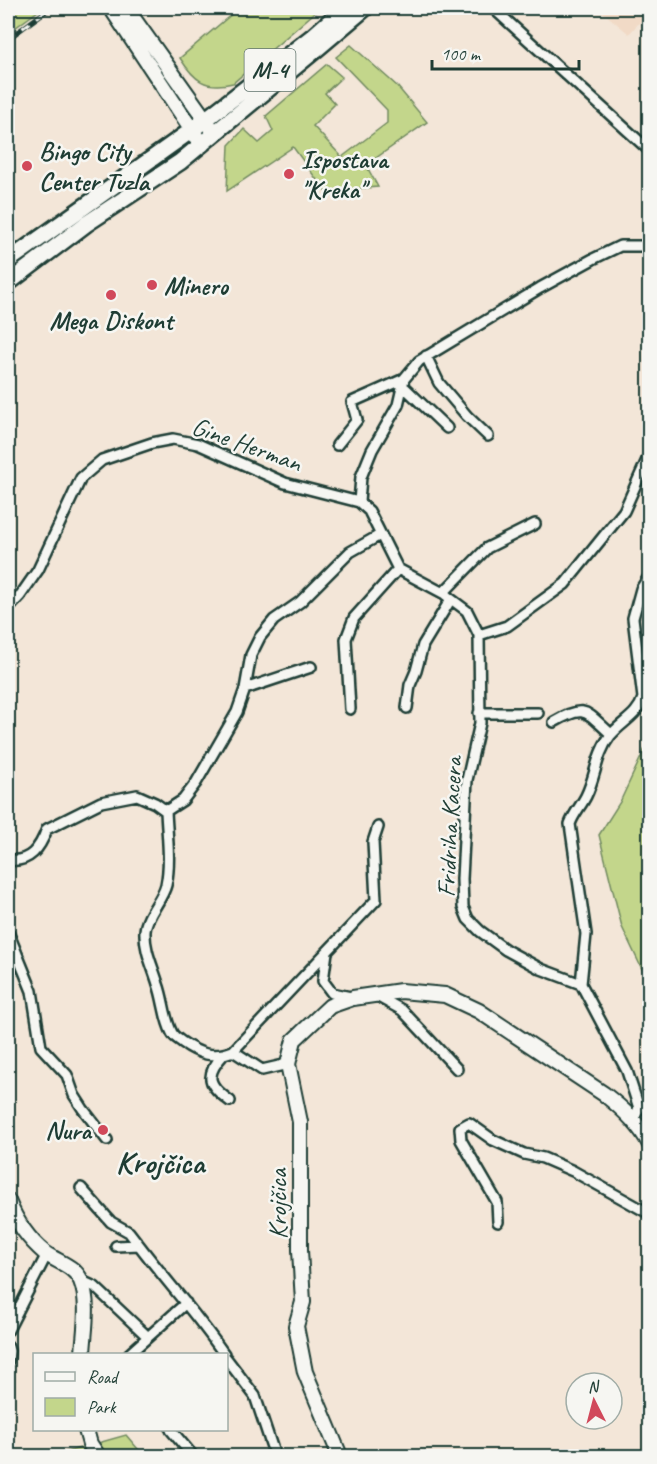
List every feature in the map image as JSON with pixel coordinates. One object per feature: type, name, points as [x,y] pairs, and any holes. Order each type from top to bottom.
[{"type":"main road","points":[[111,8],[201,145]]},
{"type":"main road","points":[[126,8],[215,133]]},
{"type":"main road","name":"M-4","points":[[8,261],[192,130],[312,37],[345,8]]},
{"type":"main road","name":"M-4","points":[[8,283],[86,224],[180,162],[365,8]]},
{"type":"main road","points":[[288,1064],[294,1040],[330,1006],[353,998],[400,991],[445,995],[479,1011],[604,1094],[621,1107],[650,1145]]},
{"type":"main road","name":"Krojčica","points":[[288,1064],[300,1122],[301,1150],[300,1250],[303,1302],[296,1326],[305,1372],[340,1456]]},
{"type":"main road","points":[[8,1201],[14,1215],[30,1239],[47,1254],[67,1266],[80,1280],[85,1298],[83,1353]]},
{"type":"main road","points":[[86,1431],[90,1444],[98,1456]]},
{"type":"street","points":[[493,8],[650,151]]},
{"type":"street","name":"Gine Herman","points":[[8,609],[38,570],[81,478],[102,460],[152,443],[173,439],[198,444],[285,483],[359,502],[361,477],[372,450],[399,405],[404,383],[419,361],[592,259],[620,246],[650,246]]},
{"type":"street","points":[[426,356],[439,383],[488,436]]},
{"type":"street","points":[[404,383],[447,428]]},
{"type":"street","name":"Gine Herman","points":[[337,445],[357,420],[352,402],[404,383]]},
{"type":"street","points":[[359,502],[369,511],[398,569],[447,596],[467,611],[479,635],[507,626],[565,584],[624,511],[650,453]]},
{"type":"street","points":[[407,708],[410,685],[423,645],[447,596],[487,548],[535,524]]},
{"type":"street","points":[[166,812],[183,800],[237,712],[245,689],[251,655],[260,637],[274,620],[300,602],[350,552],[380,535]]},
{"type":"street","points":[[350,709],[346,639],[354,618],[398,569]]},
{"type":"street","points":[[633,1121],[639,1108],[627,1071],[581,984],[586,934],[570,824],[573,814],[586,796],[602,748],[611,734],[641,705],[643,698],[633,618],[641,589],[650,574]]},
{"type":"street","name":"Fridriha Kacera","points":[[479,635],[480,723],[467,780],[462,879],[464,907],[468,919],[480,931],[520,958],[541,969],[581,984]]},
{"type":"street","points":[[245,689],[311,667]]},
{"type":"street","points":[[554,722],[572,711],[585,712],[611,734]]},
{"type":"street","points":[[479,713],[538,713]]},
{"type":"street","points":[[8,860],[13,861],[32,856],[42,844],[47,829],[101,802],[137,795],[155,803],[166,812],[168,865],[166,887],[145,928],[147,951],[173,1035],[195,1051],[209,1056],[223,1055],[233,1051],[376,900],[373,842],[378,827]]},
{"type":"street","points":[[8,932],[32,991],[41,1047],[67,1075],[74,1095],[107,1140]]},
{"type":"street","points":[[327,951],[323,981],[332,993],[353,998]]},
{"type":"street","points":[[373,994],[402,1010],[457,1069]]},
{"type":"street","points":[[233,1051],[262,1070],[288,1064]]},
{"type":"street","points":[[223,1055],[212,1067],[210,1076],[215,1091],[230,1101]]},
{"type":"street","points":[[498,1222],[497,1202],[461,1140],[460,1128],[469,1123],[494,1140],[524,1154],[543,1158],[573,1171],[650,1214]]},
{"type":"street","points":[[81,1188],[111,1222],[129,1232],[223,1353]]},
{"type":"street","points":[[116,1246],[139,1245]]},
{"type":"street","points":[[8,1330],[47,1254]]},
{"type":"street","points":[[80,1280],[95,1287],[148,1337]]},
{"type":"street","points":[[130,1353],[186,1303]]},
{"type":"street","points":[[8,1347],[8,1361]]},
{"type":"street","points":[[228,1360],[255,1396],[275,1456]]},
{"type":"street","points":[[172,1431],[193,1456]]},
{"type":"shaded area","points":[[598,8],[649,8],[649,12],[629,34]]},
{"type":"green space","points":[[8,8],[42,8],[8,33]]},
{"type":"green space","points":[[239,8],[320,8],[233,83],[215,85],[201,81],[190,72],[180,58]]},
{"type":"green space","points":[[351,45],[397,86],[427,122],[366,165],[378,187],[325,191],[293,147],[227,191],[229,145],[244,129],[259,143],[273,131],[266,116],[327,64],[342,77],[325,93],[335,104],[313,126],[342,157],[387,123],[387,110],[336,57]]},
{"type":"green space","points":[[649,740],[649,984],[622,927],[599,835],[620,802]]},
{"type":"green space","points":[[126,1435],[144,1456],[52,1456]]},
{"type":"railway","points":[[8,39],[50,8]]},
{"type":"place","name":"Bingo City Center Tuzla","points":[[27,166]]},
{"type":"place","name":"Ispostava \"Kreka\"","points":[[289,174]]},
{"type":"place","name":"Minero","points":[[152,285]]},
{"type":"place","name":"Mega Diskont","points":[[111,295]]},
{"type":"place","name":"Nura","points":[[103,1130]]},
{"type":"district","name":"Krojčica","points":[[160,1162]]}]
